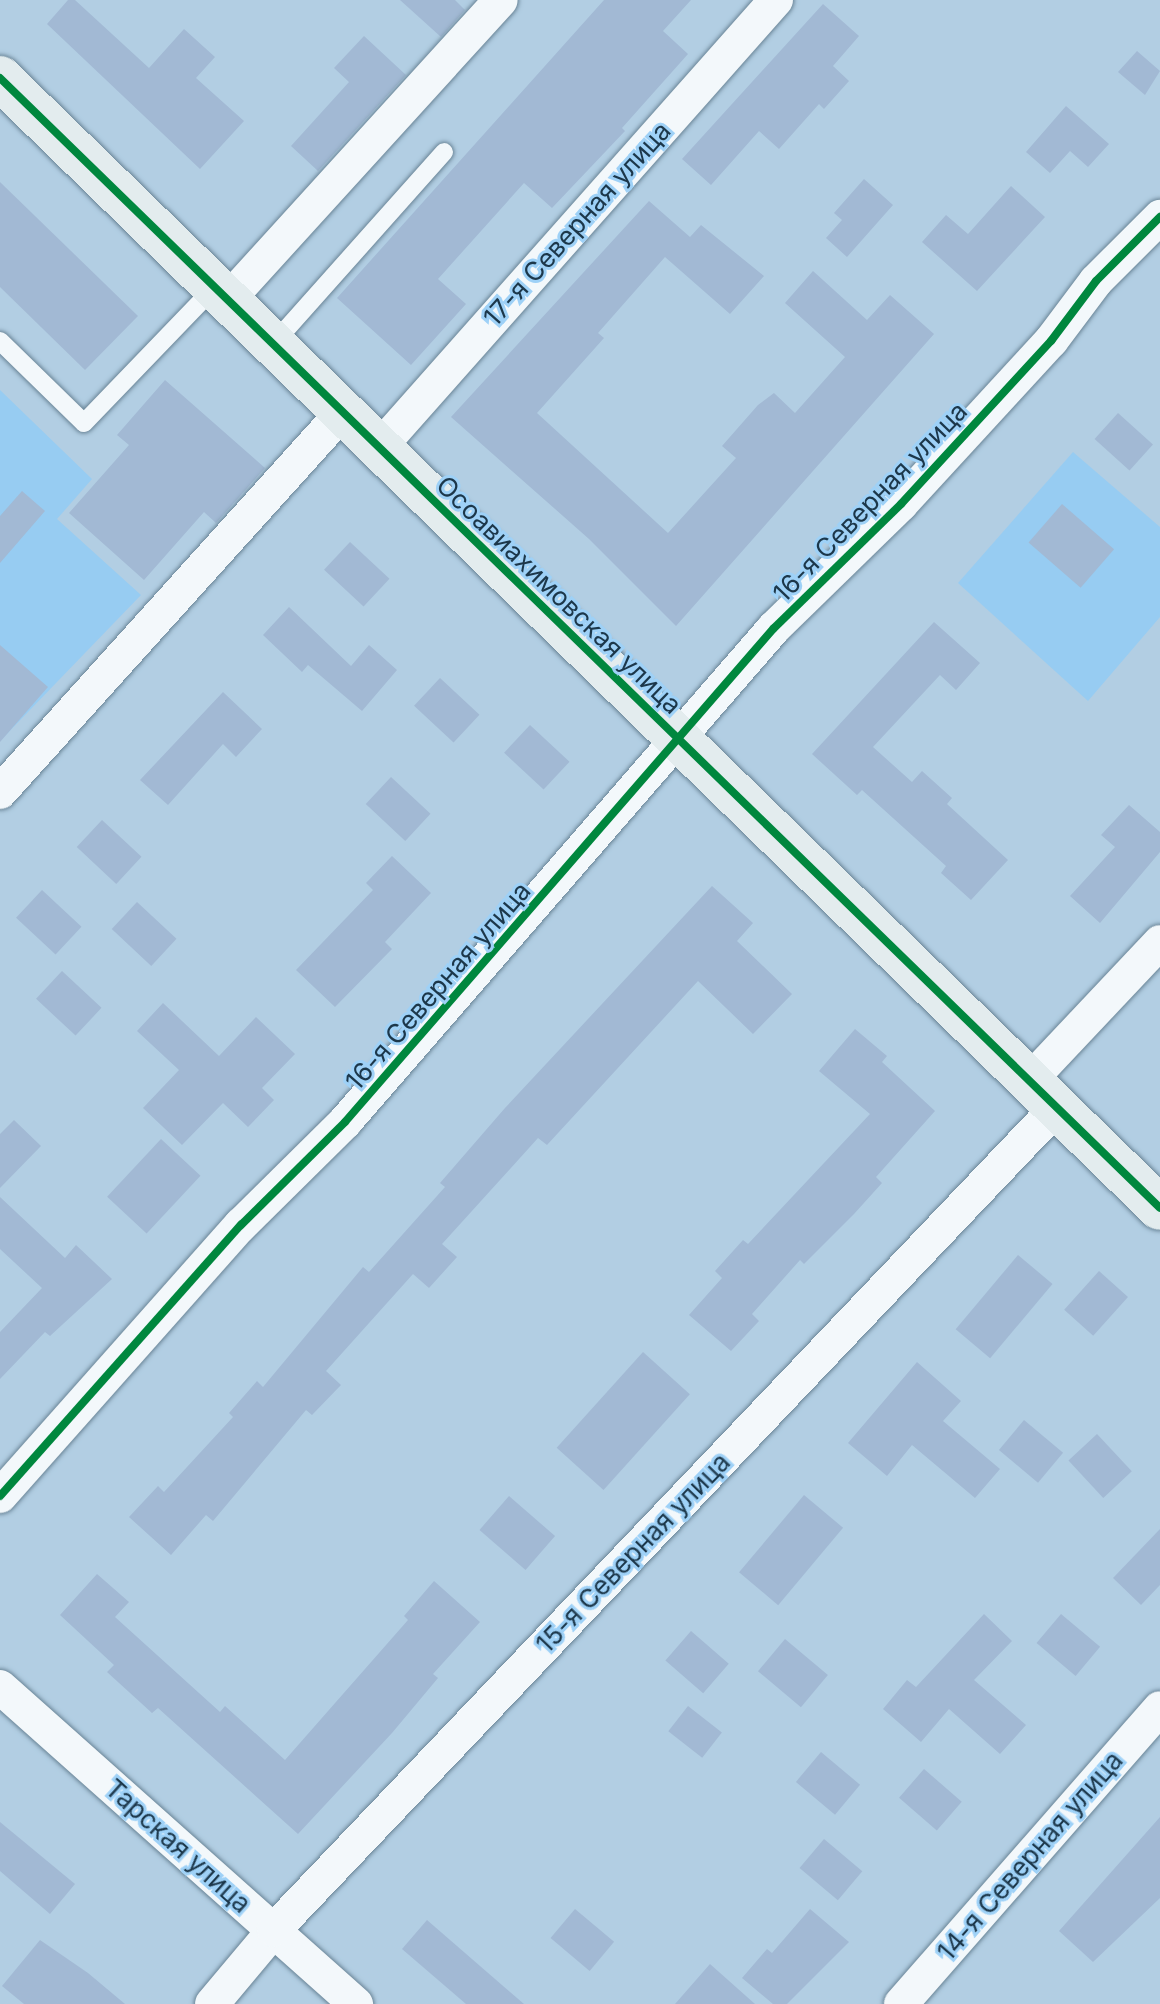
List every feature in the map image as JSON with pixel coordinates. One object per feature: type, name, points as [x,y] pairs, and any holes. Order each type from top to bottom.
[{"type":"street","points":[[220,296],[501,0]]},
{"type":"street","name":"17-я Северная улица","points":[[378,449],[776,0]]},
{"type":"street","name":"Осоавиахимовская улица","points":[[0,78],[271,346],[681,740],[1160,1208]]},
{"type":"street","name":"16-я Северная улица","points":[[0,1496],[241,1225],[345,1122],[681,740],[774,628],[901,504],[1051,341],[1096,281],[1160,217]]},
{"type":"street","points":[[0,792],[342,413]]},
{"type":"street","name":"15-я Северная улица","points":[[212,2004],[274,1930],[1044,1092],[1160,942]]},
{"type":"street","name":"Тарская улица","points":[[0,1687],[356,2004]]},
{"type":"street","name":"14-я Северная улица","points":[[901,2004],[1160,1708]]},
{"type":"lane","points":[[271,346],[444,152]]},
{"type":"lane","points":[[0,341],[84,423],[220,296]]},
{"type":"shaded area","points":[[0,390],[92,479],[57,519],[141,595],[0,741]]},
{"type":"shaded area","points":[[1073,452],[1160,527],[1160,617],[1088,701],[958,583]]},
{"type":"building","points":[[68,0],[75,0],[149,68],[184,29],[215,57],[196,78],[244,121],[200,169],[47,24]]},
{"type":"building","points":[[400,0],[455,0],[465,10],[441,37]]},
{"type":"building","points":[[604,0],[691,0],[663,31],[688,54],[622,128],[625,131],[552,208],[524,183],[438,279],[466,304],[411,365],[337,298]]},
{"type":"building","points":[[823,4],[859,36],[833,66],[849,81],[824,109],[819,104],[779,149],[759,131],[711,185],[682,159]]},
{"type":"building","points":[[364,36],[406,75],[318,171],[291,146],[349,82],[334,68]]},
{"type":"building","points":[[1137,51],[1160,71],[1145,95],[1118,72]]},
{"type":"building","points":[[1066,106],[1109,144],[1088,167],[1070,151],[1050,173],[1026,152]]},
{"type":"building","points":[[864,179],[893,205],[847,257],[826,238],[842,220],[834,213]]},
{"type":"building","points":[[0,182],[138,316],[85,370],[0,287]]},
{"type":"building","points":[[1011,186],[1045,217],[977,291],[922,242],[946,215],[968,234]]},
{"type":"building","points":[[649,201],[690,237],[701,225],[764,276],[730,314],[665,257],[598,333],[604,338],[537,413],[668,533],[736,458],[722,446],[758,405],[774,393],[795,413],[845,357],[785,303],[813,271],[867,320],[890,295],[934,334],[676,626],[589,539],[451,417]]},
{"type":"building","points":[[165,380],[265,468],[216,523],[204,512],[144,580],[69,513],[129,445],[117,435]]},
{"type":"building","points":[[1118,413],[1153,444],[1130,470],[1095,439]]},
{"type":"building","points":[[22,491],[45,511],[0,563],[0,516]]},
{"type":"building","points":[[1062,504],[1114,549],[1081,588],[1029,542]]},
{"type":"building","points":[[350,542],[389,579],[364,607],[324,570]]},
{"type":"building","points":[[289,607],[351,666],[369,645],[397,670],[362,711],[308,665],[302,672],[263,635]]},
{"type":"building","points":[[934,622],[980,663],[956,690],[940,675],[873,747],[912,782],[922,771],[952,798],[947,804],[1008,860],[971,900],[941,873],[946,866],[862,790],[857,795],[812,754]]},
{"type":"building","points":[[0,645],[48,687],[0,742]]},
{"type":"building","points":[[440,678],[479,715],[454,743],[414,706]]},
{"type":"building","points":[[223,692],[262,729],[236,757],[223,744],[168,805],[140,780]]},
{"type":"building","points":[[530,725],[569,762],[544,790],[504,753]]},
{"type":"building","points":[[391,777],[430,814],[405,841],[366,804]]},
{"type":"building","points":[[1129,805],[1160,832],[1160,852],[1100,923],[1070,896],[1115,847],[1101,835]]},
{"type":"building","points":[[102,820],[141,857],[116,884],[77,847]]},
{"type":"building","points":[[392,856],[431,893],[385,942],[392,949],[335,1007],[296,970],[373,890],[366,883]]},
{"type":"building","points":[[712,886],[753,923],[737,941],[792,994],[753,1034],[698,981],[547,1145],[538,1138],[442,1244],[457,1257],[429,1288],[413,1274],[326,1371],[341,1385],[312,1415],[306,1410],[213,1521],[206,1515],[171,1555],[129,1517],[158,1486],[164,1492],[233,1417],[229,1413],[257,1381],[263,1387],[363,1267],[369,1272],[445,1187],[440,1183],[505,1108]]},
{"type":"building","points":[[42,890],[81,927],[56,955],[16,918]]},
{"type":"building","points":[[137,902],[176,939],[151,966],[112,929]]},
{"type":"building","points":[[62,971],[101,1008],[76,1036],[36,999]]},
{"type":"building","points":[[163,1003],[219,1056],[256,1017],[295,1054],[262,1088],[274,1100],[248,1127],[223,1103],[182,1145],[143,1108],[179,1070],[137,1031]]},
{"type":"building","points":[[855,1029],[887,1056],[882,1062],[935,1111],[876,1177],[882,1183],[804,1264],[800,1260],[752,1314],[759,1321],[731,1351],[689,1315],[722,1278],[715,1271],[743,1240],[748,1244],[870,1114],[819,1071]]},
{"type":"building","points":[[14,1120],[41,1146],[0,1188],[0,1134]]},
{"type":"building","points":[[161,1139],[200,1176],[147,1234],[107,1197]]},
{"type":"building","points":[[0,1197],[65,1258],[76,1245],[112,1279],[50,1336],[45,1332],[0,1379],[0,1332],[42,1288],[0,1249]]},
{"type":"building","points":[[1018,1255],[1052,1284],[990,1358],[956,1329]]},
{"type":"building","points":[[1099,1271],[1128,1297],[1093,1336],[1064,1310]]},
{"type":"building","points":[[643,1352],[690,1394],[604,1490],[557,1448]]},
{"type":"building","points":[[917,1362],[961,1401],[943,1421],[1000,1469],[975,1498],[912,1445],[887,1476],[848,1443]]},
{"type":"building","points":[[1024,1420],[1063,1453],[1038,1483],[999,1450]]},
{"type":"building","points":[[1097,1434],[1132,1471],[1103,1498],[1068,1461]]},
{"type":"building","points":[[804,1495],[843,1528],[778,1605],[739,1572]]},
{"type":"building","points":[[509,1496],[555,1536],[526,1570],[479,1530]]},
{"type":"building","points":[[1160,1529],[1160,1585],[1141,1605],[1113,1578]]},
{"type":"building","points":[[97,1574],[129,1602],[115,1617],[220,1712],[225,1706],[285,1760],[408,1620],[404,1616],[434,1581],[480,1622],[433,1674],[438,1678],[392,1733],[298,1834],[158,1708],[152,1713],[107,1672],[114,1665],[60,1615]]},
{"type":"building","points":[[984,1614],[1012,1641],[974,1680],[1026,1725],[1000,1754],[949,1709],[921,1742],[883,1709],[907,1680],[916,1687]]},
{"type":"building","points":[[1061,1614],[1100,1647],[1076,1676],[1037,1643]]},
{"type":"building","points":[[691,1631],[729,1664],[703,1693],[665,1660]]},
{"type":"building","points":[[785,1639],[828,1675],[801,1707],[758,1671]]},
{"type":"building","points":[[688,1706],[722,1732],[702,1758],[668,1731]]},
{"type":"building","points":[[821,1752],[860,1785],[835,1815],[796,1782]]},
{"type":"building","points":[[924,1769],[962,1802],[937,1830],[899,1798]]},
{"type":"building","points":[[1160,1817],[1160,1898],[1093,1962],[1059,1931]]},
{"type":"building","points":[[0,1822],[75,1884],[50,1914],[0,1871]]},
{"type":"building","points":[[824,1839],[862,1871],[838,1900],[800,1868]]},
{"type":"building","points":[[575,1909],[614,1942],[590,1971],[551,1938]]},
{"type":"building","points":[[810,1909],[849,1942],[787,2004],[773,2004],[742,1978],[767,1949],[772,1953]]},
{"type":"building","points":[[427,1920],[524,2004],[466,2004],[402,1949]]},
{"type":"building","points":[[40,1940],[88,1973],[125,2004],[24,2004],[2,1986]]},
{"type":"building","points":[[710,1964],[755,2004],[675,2004]]},
{"type":"cycle path","points":[[0,78],[1160,1208]]},
{"type":"cycle path","points":[[0,1496],[241,1225],[345,1122],[774,628],[901,504],[1051,341],[1096,281],[1160,217]]}]
